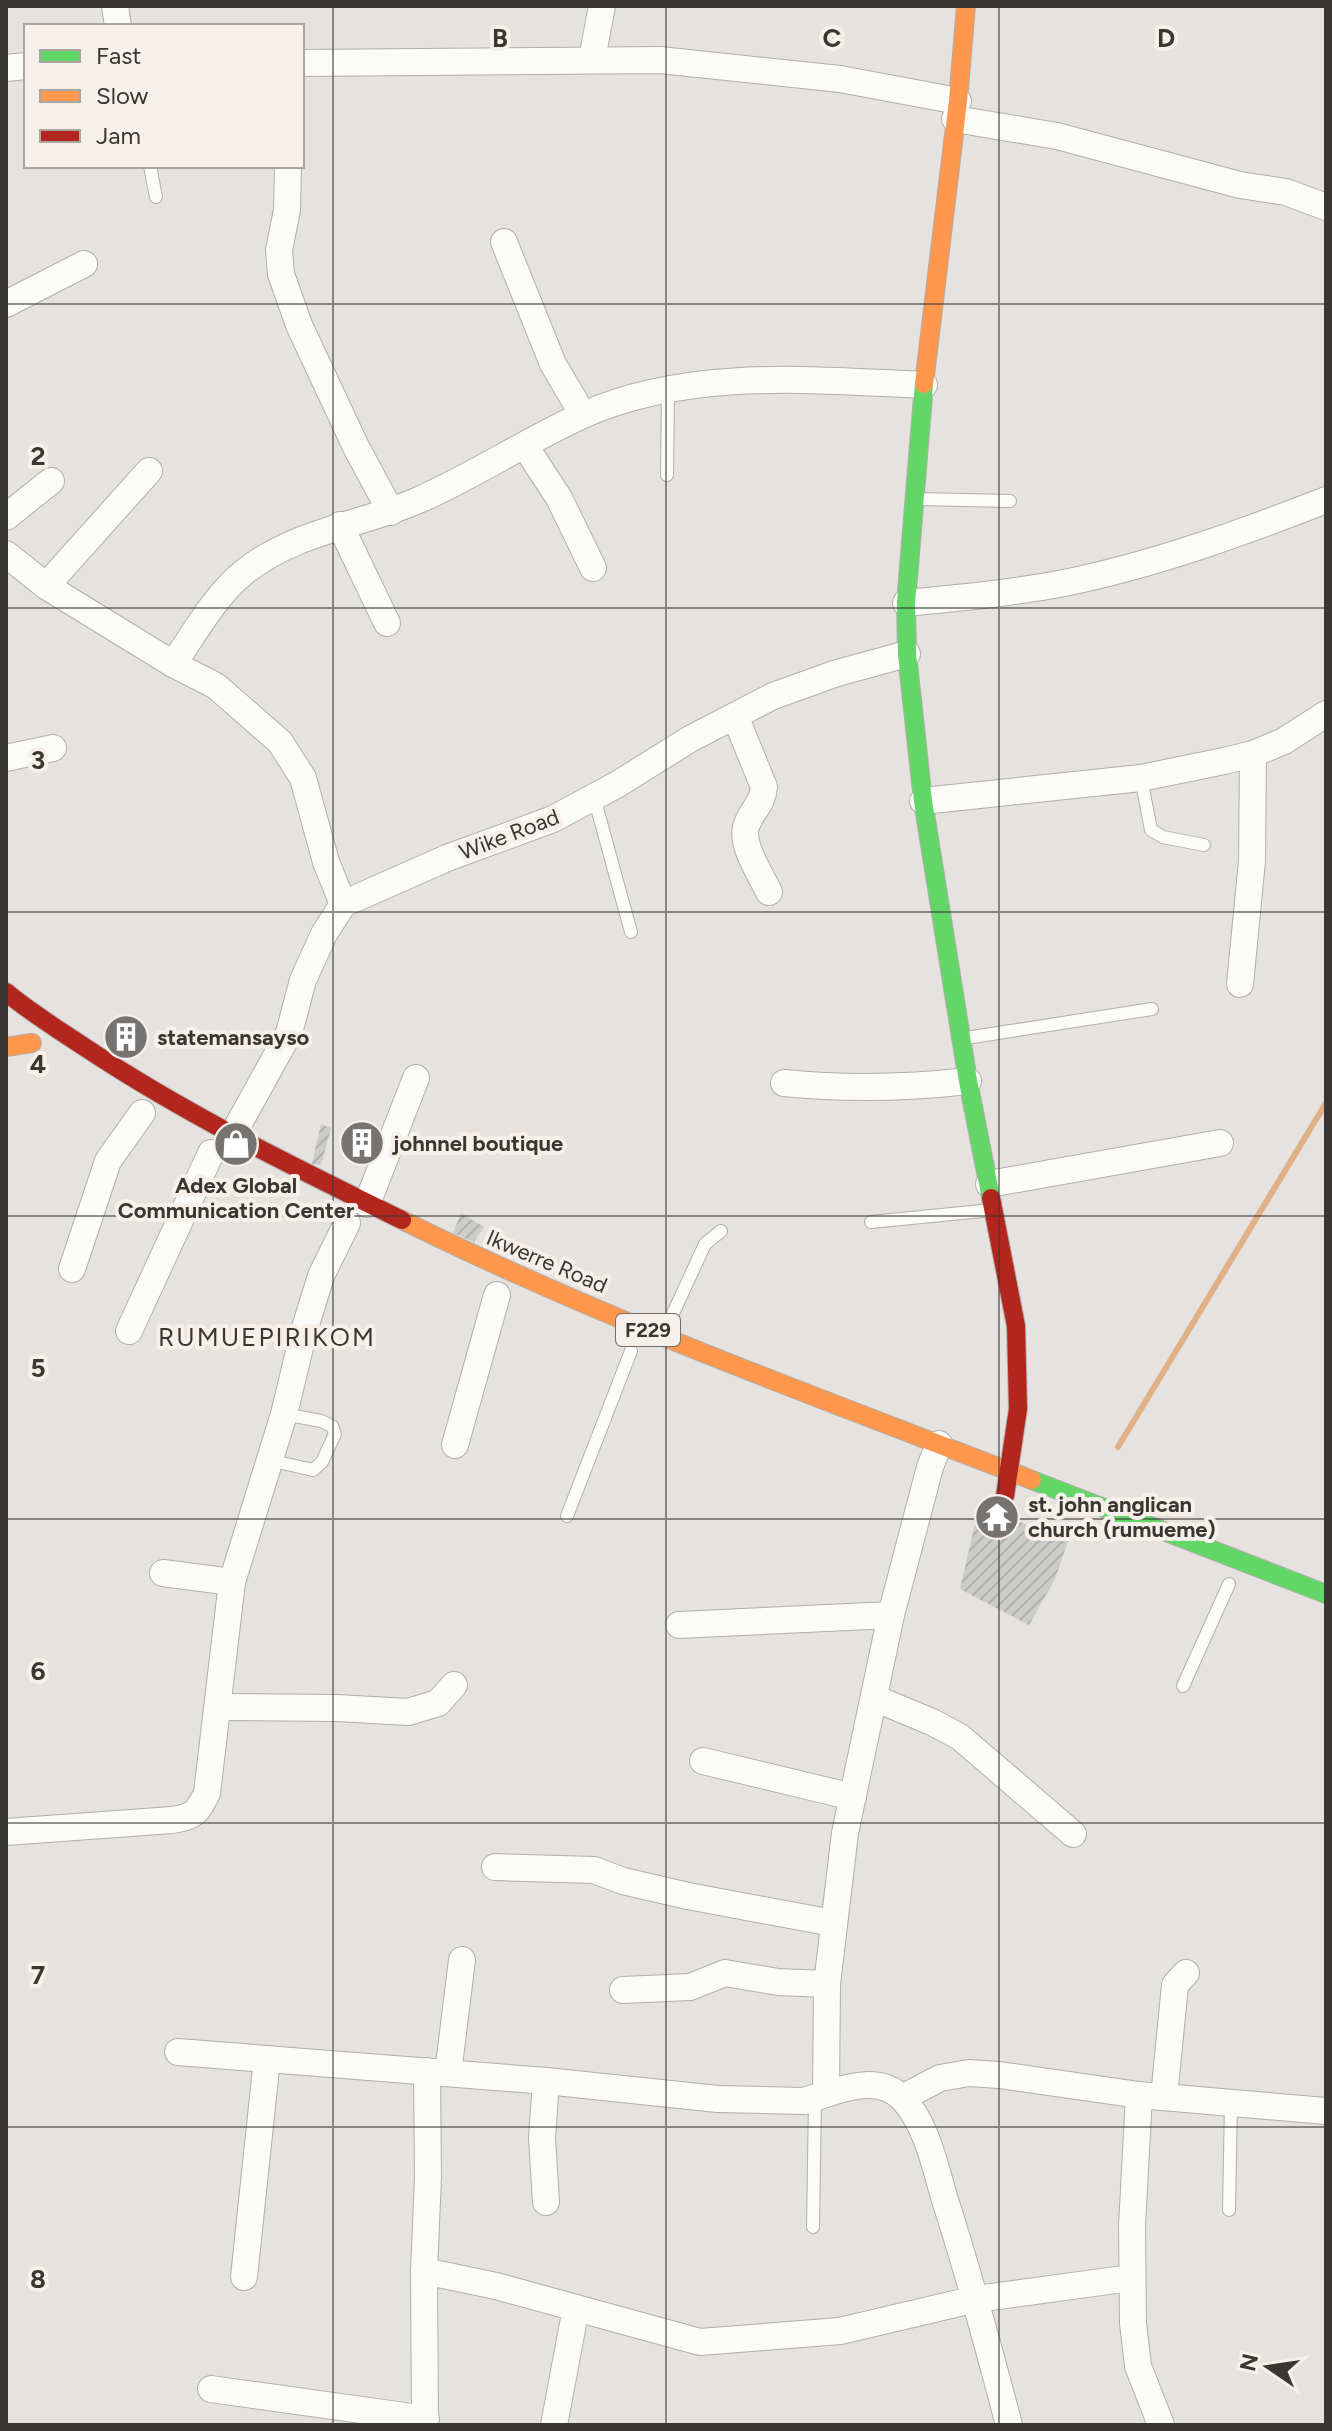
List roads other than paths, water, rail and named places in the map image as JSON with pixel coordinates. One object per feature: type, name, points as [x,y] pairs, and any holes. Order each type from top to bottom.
[{"type":"main road","points":[[966,6],[924,385],[906,603],[907,654],[923,801],[968,1081],[1016,1326],[1018,1409],[1005,1496]]},
{"type":"main road","name":"Ikwerre Road","points":[[6,992],[15,1005],[125,1074],[216,1148],[352,1218],[524,1278],[662,1336],[932,1461],[1010,1473],[1326,1594]]},
{"type":"main road","points":[[10,1039],[38,1047]]},
{"type":"street","points":[[592,59],[602,6]]},
{"type":"street","points":[[304,63],[660,60],[840,79],[1240,185],[1286,192],[1326,207]]},
{"type":"street","points":[[288,168],[287,210],[279,250],[281,274],[299,325],[356,447],[391,512]]},
{"type":"street","points":[[504,242],[553,364],[583,415]]},
{"type":"street","points":[[6,304],[84,264]]},
{"type":"street","points":[[173,664],[216,600],[243,573],[274,552],[340,525],[391,512],[460,482],[583,415],[668,389],[775,379],[924,385]]},
{"type":"street","points":[[525,446],[559,498],[593,568]]},
{"type":"street","points":[[46,586],[149,471]]},
{"type":"street","points":[[6,517],[51,481]]},
{"type":"street","points":[[906,603],[1065,583],[1165,556],[1326,500]]},
{"type":"street","points":[[340,525],[387,623]]},
{"type":"street","points":[[6,554],[46,586],[173,664],[216,686],[280,742],[303,778],[326,862],[343,904],[324,934],[303,980],[289,1033],[216,1148],[129,1331]]},
{"type":"street","name":"Wike Road","points":[[343,904],[447,858],[553,819],[690,739],[773,696],[837,673],[907,654]]},
{"type":"street","points":[[923,801],[1141,778],[1253,754],[1284,741],[1326,714]]},
{"type":"street","points":[[735,716],[764,787],[763,798],[746,826],[745,840],[769,892]]},
{"type":"street","points":[[6,758],[53,748]]},
{"type":"street","points":[[1240,984],[1252,861],[1253,754]]},
{"type":"street","points":[[6,1832],[172,1820],[197,1812],[207,1793],[232,1582],[284,1414],[304,1331],[321,1276],[352,1218],[416,1078]]},
{"type":"street","points":[[784,1083],[848,1088],[924,1086],[968,1081]]},
{"type":"street","points":[[72,1269],[108,1161],[143,1113]]},
{"type":"street","points":[[992,1197],[1220,1143]]},
{"type":"street","points":[[455,1445],[497,1295]]},
{"type":"street","points":[[821,2096],[833,1923],[853,1797],[891,1615],[932,1461]]},
{"type":"street","points":[[163,1573],[232,1582]]},
{"type":"street","points":[[679,1625],[891,1615]]},
{"type":"street","points":[[219,1707],[408,1712],[438,1703],[454,1685]]},
{"type":"street","points":[[874,1698],[960,1737],[1073,1834]]},
{"type":"street","points":[[703,1761],[853,1797]]},
{"type":"street","points":[[495,1867],[594,1870],[623,1881],[688,1896],[833,1923]]},
{"type":"street","points":[[211,2389],[426,2422],[424,2271],[428,2177],[437,2072],[462,1960]]},
{"type":"street","points":[[623,1990],[690,1987],[725,1973],[778,1982],[827,1984]]},
{"type":"street","points":[[1161,2425],[1138,2366],[1131,2278],[1151,2096],[1175,1985],[1186,1973]]},
{"type":"street","points":[[178,2052],[546,2081],[718,2099],[804,2101],[856,2085],[876,2086],[902,2098],[924,2132],[976,2299],[1009,2425]]},
{"type":"street","points":[[244,2277],[267,2059]]},
{"type":"street","points":[[902,2098],[940,2078],[969,2073],[1151,2096],[1326,2111]]},
{"type":"street","points":[[546,2081],[542,2138],[546,2202]]},
{"type":"street","points":[[424,2271],[496,2286],[700,2342],[840,2331],[976,2299],[1131,2278]]},
{"type":"street","points":[[554,2425],[576,2308]]},
{"type":"lane","points":[[150,168],[156,197]]},
{"type":"lane","points":[[667,475],[668,389]]},
{"type":"lane","points":[[915,499],[1010,501]]},
{"type":"lane","points":[[1141,778],[1151,830],[1163,837],[1204,845]]},
{"type":"lane","points":[[594,797],[631,932]]},
{"type":"lane","points":[[962,1038],[1152,1009]]},
{"type":"lane","points":[[871,1222],[992,1197]]},
{"type":"lane","points":[[662,1336],[705,1244],[721,1231]]},
{"type":"lane","points":[[567,1516],[630,1351]]},
{"type":"lane","points":[[269,1460],[313,1470],[322,1462],[335,1434],[332,1426],[321,1421],[284,1414]]},
{"type":"lane","points":[[1183,1686],[1228,1584]]},
{"type":"lane","points":[[813,2227],[821,2096]]},
{"type":"lane","points":[[1229,2210],[1231,2102]]},
{"type":"waterway","points":[[1118,1447],[1326,1103]]},
{"type":"place","name":"statemansayso","points":[[126,1037]]},
{"type":"place","name":"johnnel boutique","points":[[362,1143]]},
{"type":"place","name":"Adex Global Communication Center","points":[[236,1144]]},
{"type":"place","name":"st. john anglican church (rumueme)","points":[[997,1517]]},
{"type":"district","name":"RUMUEPIRIKOM","points":[[267,1337]]}]
